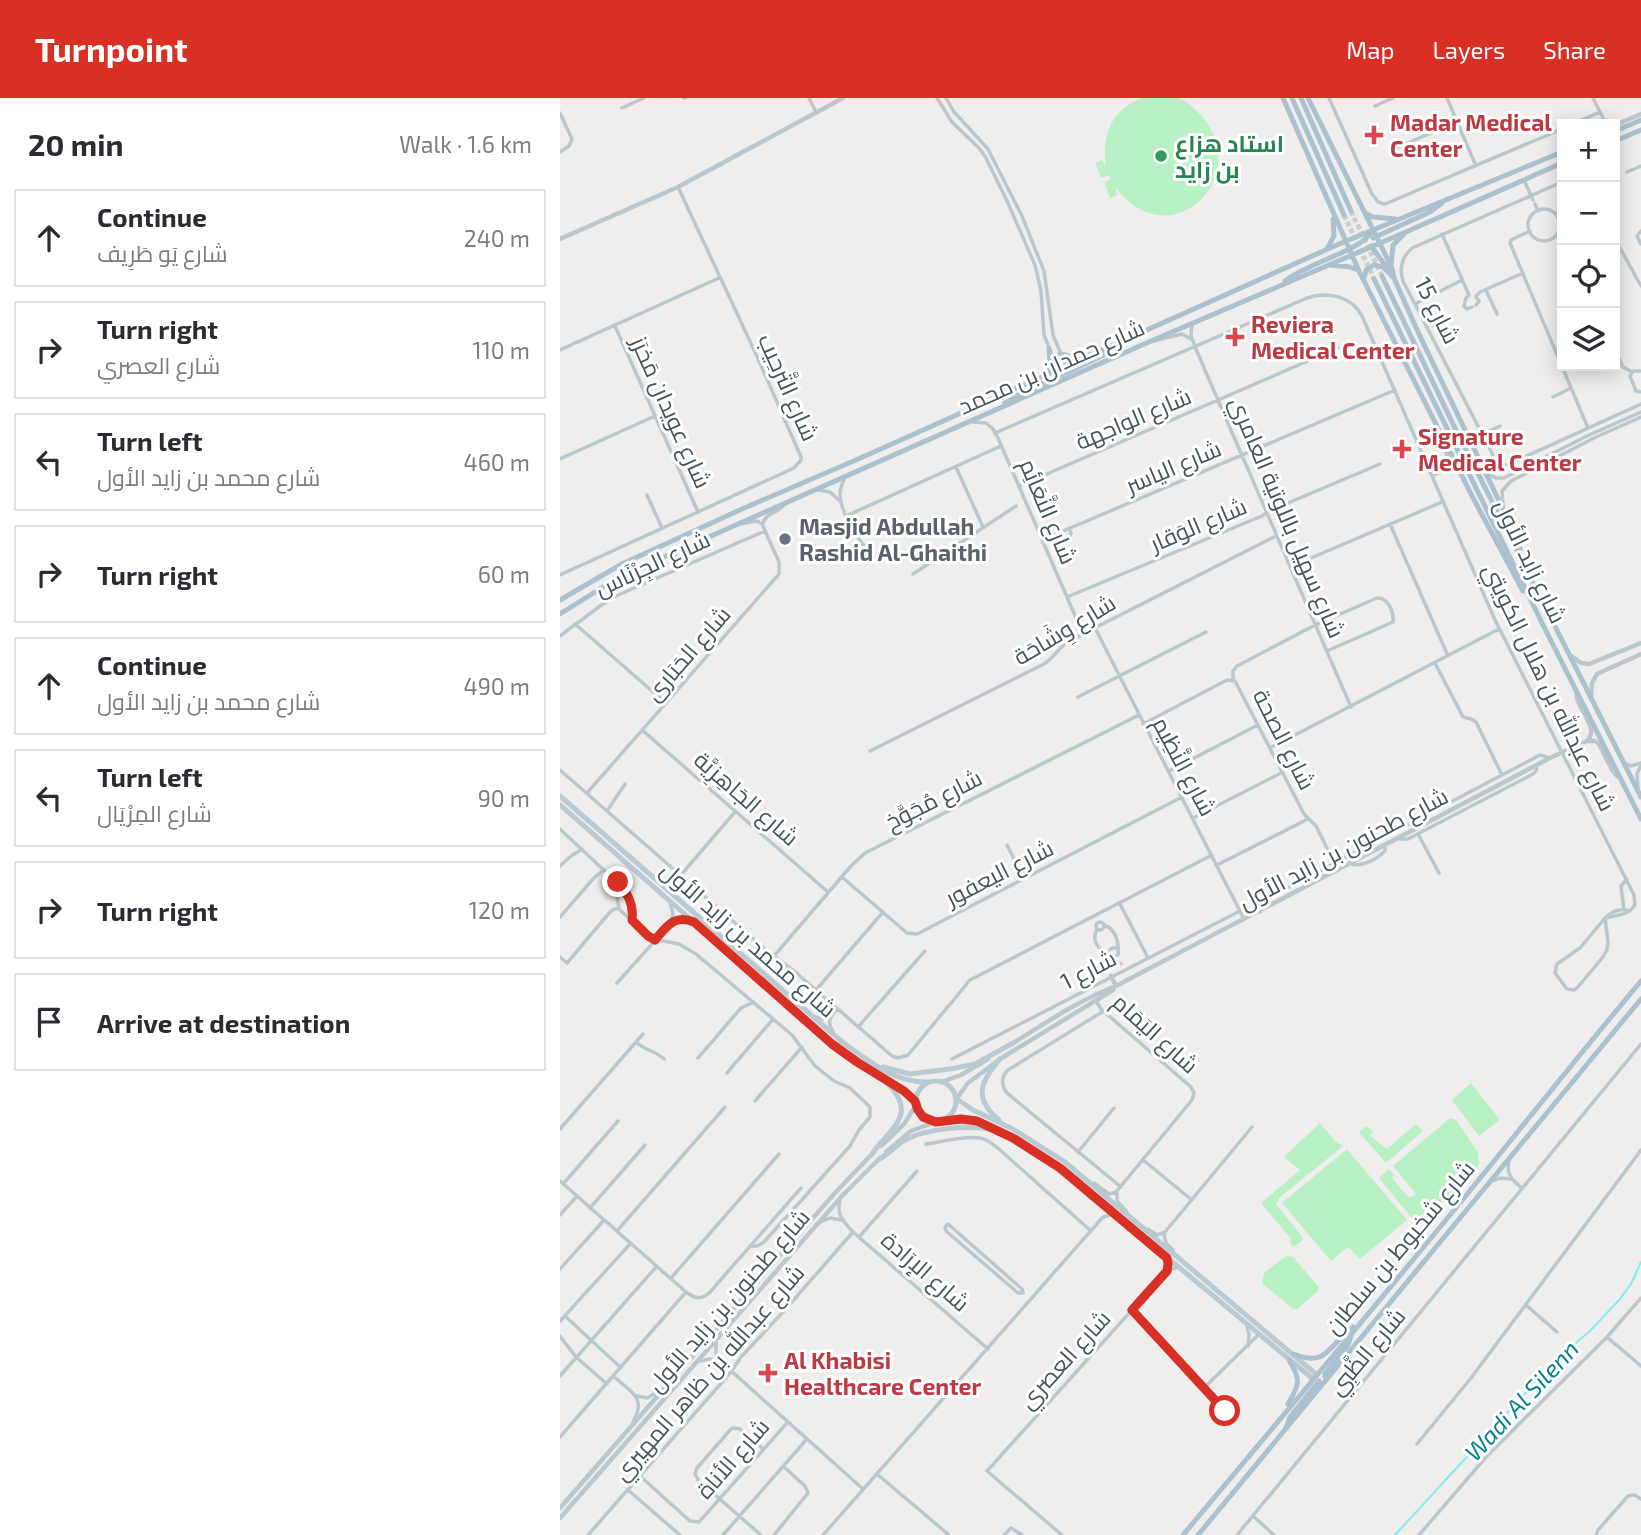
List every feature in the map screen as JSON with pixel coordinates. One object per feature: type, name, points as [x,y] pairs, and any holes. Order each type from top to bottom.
[{"type":"main road","points":[[1283,98],[1359,271],[1472,496],[1542,624]]},
{"type":"main road","points":[[1292,98],[1344,215]]},
{"type":"main road","points":[[1301,98],[1351,211]]},
{"type":"main road","points":[[1309,98],[1392,268]]},
{"type":"main road","points":[[1620,129],[1641,120]]},
{"type":"main road","points":[[1620,139],[1641,130]]},
{"type":"main road","name":"شارع حمدان بن محمد","points":[[560,614],[608,584],[675,552],[1002,407],[1061,375],[1192,325],[1327,265],[1367,243],[1399,219],[1557,154]]},
{"type":"main road","name":"شارع حمدان بن محمد","points":[[560,600],[647,552],[1046,376],[1068,372],[1096,353],[1327,249],[1346,241],[1406,232],[1557,165]]},
{"type":"main road","points":[[1367,243],[1369,236],[1376,236],[1434,210],[1444,200]]},
{"type":"main road","points":[[1364,211],[1373,217],[1399,219]]},
{"type":"main road","points":[[1327,249],[1334,236],[1332,212]]},
{"type":"main road","points":[[1394,278],[1393,245],[1406,232]]},
{"type":"main road","points":[[1346,241],[1356,239],[1367,243],[1394,278],[1504,511],[1528,572]]},
{"type":"main road","points":[[1280,285],[1300,270],[1350,251]]},
{"type":"main road","points":[[1327,265],[1348,266],[1359,271]]},
{"type":"main road","points":[[1364,281],[1366,270],[1374,265],[1383,267],[1394,278]]},
{"type":"main road","name":"شارع زايد الأول","points":[[1382,276],[1453,424],[1640,795]]},
{"type":"main road","name":"شارع زايد الأول","points":[[1374,279],[1542,624],[1641,819]]},
{"type":"main road","points":[[1068,372],[1118,348],[1123,341]]},
{"type":"main road","points":[[1046,376],[1050,364],[1049,348]]},
{"type":"main road","points":[[1060,354],[1075,356],[1096,353]]},
{"type":"main road","name":"شارع محمد بن زايد الأول","points":[[560,796],[856,1052],[900,1079],[930,1082]]},
{"type":"main road","name":"شارع محمد بن زايد الأول","points":[[560,805],[832,1044],[904,1091],[916,1104]]},
{"type":"main road","name":"شارع شخبوط بن سلطان","points":[[1183,1535],[1641,981]]},
{"type":"main road","name":"شارع شخبوط بن سلطان","points":[[1198,1535],[1641,999]]},
{"type":"main road","points":[[872,1063],[904,1074],[917,1074],[968,1066],[1013,1044]]},
{"type":"main road","points":[[1000,1059],[984,1080],[982,1096],[988,1110],[1005,1124]]},
{"type":"main road","points":[[872,1154],[893,1131],[901,1116],[899,1097],[884,1079]]},
{"type":"main road","points":[[1279,1420],[1298,1387],[1298,1376],[1291,1357],[1285,1348],[1065,1162],[1005,1124],[973,1110],[957,1098],[951,1087],[942,1082],[925,1085],[918,1093],[916,1104],[923,1117],[936,1122],[961,1119],[977,1121],[1003,1133],[1060,1168],[1246,1324],[1291,1357],[1314,1377],[1328,1378]]},
{"type":"main road","points":[[944,1121],[953,1114],[957,1098]]},
{"type":"main road","points":[[878,1160],[904,1141],[922,1134],[966,1127],[1003,1133]]},
{"type":"main road","points":[[1291,1357],[1318,1359],[1359,1324]]},
{"type":"main road","points":[[1259,1334],[1263,1332],[1278,1346],[1285,1348]]},
{"type":"main road","points":[[1328,1378],[1325,1374],[1348,1345],[1351,1333]]},
{"type":"main road","points":[[1285,1431],[1290,1417],[1314,1377]]},
{"type":"street","points":[[622,108],[644,98]]},
{"type":"street","points":[[809,98],[816,112]]},
{"type":"street","points":[[560,239],[678,187],[843,98]]},
{"type":"street","points":[[937,98],[953,122],[986,158],[1033,258],[1041,291],[1043,330],[1061,375]]},
{"type":"street","points":[[946,98],[954,112],[988,149],[1022,216],[1044,271],[1052,329],[1068,372]]},
{"type":"street","points":[[1329,98],[1378,202],[1388,203],[1557,131]]},
{"type":"street","points":[[1375,106],[1393,98]]},
{"type":"street","points":[[1454,98],[1447,99],[1476,166]]},
{"type":"street","points":[[1593,98],[1603,119]]},
{"type":"street","points":[[560,113],[572,139],[569,146],[560,152]]},
{"type":"street","points":[[1585,119],[1600,113]]},
{"type":"street","points":[[1620,122],[1641,114]]},
{"type":"street","points":[[1396,148],[1457,122]]},
{"type":"street","points":[[1627,172],[1641,166]]},
{"type":"street","points":[[1524,180],[1538,211]]},
{"type":"street","name":"شارع 15","points":[[1524,457],[1507,465],[1496,461],[1415,304],[1402,277],[1401,267],[1404,257],[1412,247],[1533,200],[1557,186]]},
{"type":"street","name":"شارع التَّرحِيب","points":[[560,575],[794,468],[801,460],[755,352],[678,187]]},
{"type":"street","points":[[1547,209],[1556,214],[1560,222],[1559,231],[1553,238],[1544,241],[1535,238],[1530,231],[1530,219],[1538,211],[1547,209]]},
{"type":"street","points":[[1530,231],[1510,242],[1588,428]]},
{"type":"street","points":[[1641,231],[1637,236],[1641,244]]},
{"type":"street","points":[[1442,234],[1469,295]]},
{"type":"street","points":[[1618,245],[1641,286]]},
{"type":"street","points":[[1469,295],[1476,296],[1523,273]]},
{"type":"street","points":[[560,350],[719,278]]},
{"type":"street","points":[[1415,304],[1462,280]]},
{"type":"street","points":[[1485,290],[1497,314]]},
{"type":"street","name":"شارع عبدالله بن هلال الكويتي","points":[[995,433],[1307,298],[1323,294],[1335,296],[1356,307],[1499,629],[1636,898],[1630,911]]},
{"type":"street","points":[[1469,295],[1464,306],[1468,309],[1479,301],[1476,296]]},
{"type":"street","name":"شارع سهيل باللوتية العامري","points":[[1192,325],[1195,347],[1351,707]]},
{"type":"street","name":"شارع عويدان مَخرَز","points":[[615,326],[698,512]]},
{"type":"street","points":[[1151,341],[1161,341],[1182,334],[1193,341]]},
{"type":"street","name":"شارع الواجهة","points":[[1019,486],[1338,348]]},
{"type":"street","points":[[1620,360],[1624,368],[1632,372],[1641,371]]},
{"type":"street","points":[[1632,372],[1630,377],[1636,391],[1641,392]]},
{"type":"street","points":[[1553,397],[1571,388]]},
{"type":"street","name":"شارع الياسر","points":[[1042,540],[1395,390]]},
{"type":"street","points":[[1528,466],[1524,457],[1641,404]]},
{"type":"street","points":[[1483,468],[1498,479],[1506,477],[1641,412]]},
{"type":"street","points":[[560,459],[655,416]]},
{"type":"street","points":[[1504,511],[1502,491],[1509,483],[1596,437],[1641,417]]},
{"type":"street","points":[[968,422],[986,423],[995,433]]},
{"type":"street","points":[[1432,476],[1444,470],[1448,460],[1436,424]]},
{"type":"street","points":[[1483,434],[1500,426]]},
{"type":"street","name":"شارع النَّعَائِم","points":[[995,433],[1083,634]]},
{"type":"street","points":[[846,516],[1002,446]]},
{"type":"street","name":"شارع الوَقار","points":[[1067,597],[1380,464]]},
{"type":"street","points":[[956,467],[983,527]]},
{"type":"street","points":[[846,476],[841,487],[841,503],[859,540],[876,560]]},
{"type":"street","points":[[816,490],[830,492],[841,503]]},
{"type":"street","points":[[648,495],[662,528]]},
{"type":"street","points":[[1290,567],[1442,502]]},
{"type":"street","points":[[764,528],[766,517],[779,510],[784,503]]},
{"type":"street","points":[[913,574],[1016,506]]},
{"type":"street","points":[[738,524],[757,521],[764,528]]},
{"type":"street","points":[[1390,524],[1448,656]]},
{"type":"street","name":"شارع الجِرْنَاس","points":[[560,636],[616,596],[764,528]]},
{"type":"street","name":"شارع الحَبَارى","points":[[587,793],[779,574],[779,562],[764,528]]},
{"type":"street","points":[[1060,564],[1054,546],[1056,542],[1070,536],[1070,528]]},
{"type":"street","name":"شارع وِشَاحَة","points":[[870,751],[1044,664],[1064,644],[1276,536]]},
{"type":"street","points":[[675,552],[682,567]]},
{"type":"street","points":[[1233,680],[1233,671],[1237,666],[1315,625],[1377,598],[1382,597],[1387,602],[1393,622],[1327,651]]},
{"type":"street","points":[[575,624],[666,704]]},
{"type":"street","name":"شارع النَّظِيم","points":[[1095,628],[1244,919]]},
{"type":"street","points":[[1270,748],[1499,629]]},
{"type":"street","points":[[1078,697],[1206,632]]},
{"type":"street","points":[[1569,654],[1581,663],[1589,664],[1641,643]]},
{"type":"street","points":[[1591,699],[1592,683],[1597,674],[1641,654]]},
{"type":"street","points":[[1435,663],[1461,715],[1476,722],[1502,775]]},
{"type":"street","name":"شارع الصحة","points":[[1143,724],[1227,680],[1233,680],[1237,683],[1304,814],[1316,826],[1335,864]]},
{"type":"street","points":[[1576,689],[1578,703],[1591,729],[1587,741],[1599,744],[1612,770],[1621,778]]},
{"type":"street","name":"شارع مُجَوَّخ","points":[[774,956],[859,858],[869,851],[1139,715]]},
{"type":"street","points":[[1169,771],[1258,725]]},
{"type":"street","name":"شارع الجَاهِزِيَّة","points":[[642,730],[829,892]]},
{"type":"street","name":"شارع طحنون بن زايد الأول","points":[[942,1082],[969,1071],[1048,1021],[1094,996],[1587,741]]},
{"type":"street","points":[[1260,912],[1261,902],[1540,755],[1550,758]]},
{"type":"street","points":[[1624,763],[1633,766],[1641,764]]},
{"type":"street","points":[[1640,795],[1637,774],[1641,764]]},
{"type":"street","points":[[1399,839],[1406,840],[1533,775],[1537,765]]},
{"type":"street","points":[[560,770],[680,876],[774,956],[785,962],[892,1056],[898,1058],[905,1057],[970,980],[1212,855]]},
{"type":"street","points":[[1193,818],[1283,772]]},
{"type":"street","points":[[607,811],[625,784]]},
{"type":"street","name":"شارع اليعفور","points":[[842,877],[907,933],[917,934],[1182,797]]},
{"type":"street","points":[[671,893],[674,883],[736,812]]},
{"type":"street","points":[[1217,865],[1308,819]]},
{"type":"street","points":[[560,829],[618,882],[630,900],[632,920]]},
{"type":"street","points":[[1418,834],[1439,873]]},
{"type":"street","points":[[1007,845],[1024,878]]},
{"type":"street","points":[[560,866],[582,849]]},
{"type":"street","points":[[560,917],[604,869]]},
{"type":"street","points":[[1624,910],[1621,886],[1627,880]]},
{"type":"street","points":[[618,882],[616,888],[620,909],[648,936],[688,948],[795,1038],[815,1066],[834,1081],[850,1088],[871,1110],[850,1146],[764,1242],[750,1246]]},
{"type":"street","points":[[663,886],[674,883]]},
{"type":"street","points":[[669,900],[672,909],[670,923]]},
{"type":"street","points":[[1120,904],[1148,958]]},
{"type":"street","points":[[560,957],[567,963],[610,912],[620,909]]},
{"type":"street","name":"شارع 1","points":[[952,1059],[1111,976],[1122,966],[1148,958],[1240,911]]},
{"type":"street","points":[[1605,918],[1608,946],[1603,957],[1577,988],[1567,989],[1556,976],[1555,967],[1559,961],[1580,948],[1605,918],[1615,911],[1630,911]]},
{"type":"street","points":[[1605,918],[1630,911]]},
{"type":"street","points":[[816,990],[883,912]]},
{"type":"street","points":[[617,983],[670,923],[684,919],[694,922]]},
{"type":"street","points":[[1117,956],[1113,957],[1103,951],[1096,943],[1094,936],[1098,923],[1101,922],[1113,931],[1118,941],[1117,956],[1122,966]]},
{"type":"street","points":[[1592,934],[1607,935]]},
{"type":"street","points":[[1110,954],[1112,948],[1118,949]]},
{"type":"street","points":[[858,1027],[925,951]]},
{"type":"street","points":[[1111,976],[1116,986]]},
{"type":"street","name":"شارع طحنون بن زايد الأول","points":[[957,1098],[968,1083],[1000,1059],[1116,986]]},
{"type":"street","points":[[698,1058],[741,1008],[745,995]]},
{"type":"street","points":[[791,998],[817,1018],[831,1017]]},
{"type":"street","name":"شارع اليَمَام","points":[[1096,1001],[1103,1011],[1191,1087],[1194,1093],[1192,1100],[1120,1189]]},
{"type":"street","points":[[741,1008],[754,1002]]},
{"type":"street","points":[[837,1009],[831,1017],[830,1025],[856,1052]]},
{"type":"street","points":[[1103,1011],[1011,1067],[1003,1077],[1003,1086],[1007,1093],[1120,1189]]},
{"type":"street","points":[[727,1073],[773,1019]]},
{"type":"street","points":[[560,1129],[643,1034]]},
{"type":"street","points":[[636,1042],[664,1059]]},
{"type":"street","name":"شارع الظَّبِي","points":[[1237,1535],[1641,1044]]},
{"type":"street","points":[[755,1101],[802,1047]]},
{"type":"street","name":"شارع طحنون بن زايد الأول","points":[[560,1508],[791,1243],[872,1154],[904,1124],[916,1104]]},
{"type":"street","points":[[617,1231],[725,1107]]},
{"type":"street","points":[[1078,1152],[1114,1108]]},
{"type":"street","points":[[618,1121],[562,1182],[695,1298],[706,1296],[801,1188]]},
{"type":"street","name":"شارع طحنون بن زايد الأول","points":[[560,1518],[842,1196],[905,1135],[936,1122]]},
{"type":"street","points":[[1140,1226],[1157,1235],[1165,1232],[1252,1127]]},
{"type":"street","points":[[926,1144],[971,1137],[989,1141],[1091,1231]]},
{"type":"street","points":[[590,1208],[645,1145]]},
{"type":"street","points":[[1417,1444],[1471,1378],[1641,1150]]},
{"type":"street","points":[[671,1278],[779,1154]]},
{"type":"street","points":[[1143,1160],[1192,1200]]},
{"type":"street","points":[[1509,1160],[1511,1179],[1522,1188]]},
{"type":"street","points":[[860,1236],[917,1171]]},
{"type":"street","points":[[1491,1182],[1500,1178],[1511,1179]]},
{"type":"street","points":[[1088,1181],[1109,1194],[1120,1189]]},
{"type":"street","points":[[1120,1189],[1116,1195],[1117,1201],[1130,1217]]},
{"type":"street","points":[[560,1215],[577,1196]]},
{"type":"street","points":[[842,1196],[838,1210],[842,1220]]},
{"type":"street","points":[[1103,1203],[1103,1217]]},
{"type":"street","points":[[823,1535],[1103,1217],[1116,1214]]},
{"type":"street","points":[[818,1223],[830,1218],[842,1220]]},
{"type":"street","points":[[560,1269],[604,1220]]},
{"type":"street","name":"شارع الإرَادة","points":[[842,1220],[988,1349]]},
{"type":"street","points":[[1023,1293],[1018,1293],[946,1231],[945,1225],[951,1225],[1031,1300]]},
{"type":"street","name":"شارع عبدالله بن ظاهر المهيري","points":[[588,1535],[853,1232]]},
{"type":"street","points":[[1165,1232],[1166,1243],[1179,1259]]},
{"type":"street","points":[[560,1321],[631,1243]]},
{"type":"street","points":[[1167,1258],[1167,1271]]},
{"type":"street","points":[[560,1376],[657,1266]]},
{"type":"street","name":"شارع العصري","points":[[1062,1535],[987,1471],[1167,1271],[1179,1267]]},
{"type":"street","points":[[560,1437],[687,1292]]},
{"type":"street","points":[[1419,1535],[1488,1456],[1607,1337],[1641,1298]]},
{"type":"street","points":[[1525,1305],[1557,1332]]},
{"type":"street","points":[[1132,1310],[1227,1413],[1231,1413]]},
{"type":"street","points":[[565,1316],[621,1367]]},
{"type":"street","points":[[1246,1324],[1248,1346]]},
{"type":"street","points":[[1204,1388],[1259,1334]]},
{"type":"street","points":[[560,1336],[576,1357],[607,1384]]},
{"type":"street","points":[[1607,1337],[1641,1366]]},
{"type":"street","points":[[716,1340],[716,1353],[720,1361],[863,1489]]},
{"type":"street","points":[[698,1362],[706,1359],[720,1361]]},
{"type":"street","points":[[613,1376],[635,1395],[639,1402],[639,1410],[631,1427]]},
{"type":"street","points":[[635,1395],[647,1398],[666,1387]]},
{"type":"street","name":"شارع الأناة","points":[[639,1476],[692,1522],[701,1521],[787,1423]]},
{"type":"street","points":[[761,1535],[698,1480],[695,1471],[730,1430],[738,1428],[763,1449]]},
{"type":"street","points":[[723,1535],[807,1439]]},
{"type":"street","points":[[774,1535],[807,1493],[805,1486],[783,1466]]},
{"type":"street","points":[[877,1474],[949,1535]]},
{"type":"street","points":[[628,1490],[680,1535]]},
{"type":"street","points":[[1596,1535],[1628,1496],[1635,1495],[1641,1499]]},
{"type":"street","points":[[1252,1517],[1274,1535]]},
{"type":"street","points":[[1004,1535],[1012,1528],[1022,1535]]},
{"type":"green space","name":"استاد هزاع بن زايد","points":[[1141,98],[1179,98],[1208,124],[1218,150],[1216,175],[1204,196],[1186,210],[1164,215],[1139,209],[1115,187],[1117,195],[1110,198],[1104,183],[1111,179],[1109,175],[1101,178],[1095,163],[1102,160],[1106,167],[1105,145],[1110,126],[1122,110]]},
{"type":"green space","points":[[1471,1083],[1500,1120],[1479,1136],[1452,1100]]},
{"type":"green space","points":[[1450,1118],[1456,1120],[1478,1152],[1479,1164],[1473,1174],[1416,1223],[1379,1178],[1389,1169],[1394,1175],[1392,1178],[1409,1198],[1416,1194],[1393,1166]]},
{"type":"green space","points":[[1320,1123],[1335,1141],[1343,1146],[1279,1198],[1276,1204],[1303,1238],[1293,1247],[1290,1244],[1291,1239],[1261,1203],[1300,1170],[1284,1157]]},
{"type":"green space","points":[[1416,1124],[1423,1131],[1386,1163],[1359,1132],[1367,1126],[1373,1132],[1370,1136],[1387,1149]]},
{"type":"green space","points":[[1347,1149],[1407,1220],[1360,1259],[1348,1247],[1331,1261],[1282,1203]]},
{"type":"green space","points":[[1286,1256],[1293,1257],[1319,1287],[1318,1291],[1297,1309],[1293,1309],[1262,1283],[1264,1273]]},
{"type":"waterway","name":"Wadi Al Silenn","points":[[1395,1535],[1555,1361],[1591,1330],[1620,1299],[1631,1284],[1641,1262]]},
{"type":"tunnel","points":[[1351,211],[1382,276]]},
{"type":"tunnel","points":[[1344,215],[1374,279]]},
{"type":"place","name":"Madar Medical Center","points":[[1374,135]]},
{"type":"place","name":"استاد هزاع بن زايد","points":[[1161,156]]},
{"type":"place","name":"Reviera Medical Center","points":[[1235,337]]},
{"type":"place","name":"Signature Medical Center","points":[[1402,449]]},
{"type":"place","name":"Masjid Abdullah Rashid Al-Ghaithi","points":[[785,539]]},
{"type":"place","name":"Al Khabisi Healthcare Center","points":[[768,1373]]},
{"type":"route","points":[[618,882],[630,900],[632,920],[650,937],[655,940],[670,923],[679,919],[694,922],[832,1044],[904,1091],[915,1101],[923,1117],[936,1122],[961,1119],[977,1121],[1013,1138],[1060,1168],[1167,1258],[1167,1271],[1132,1310],[1225,1411]]}]
